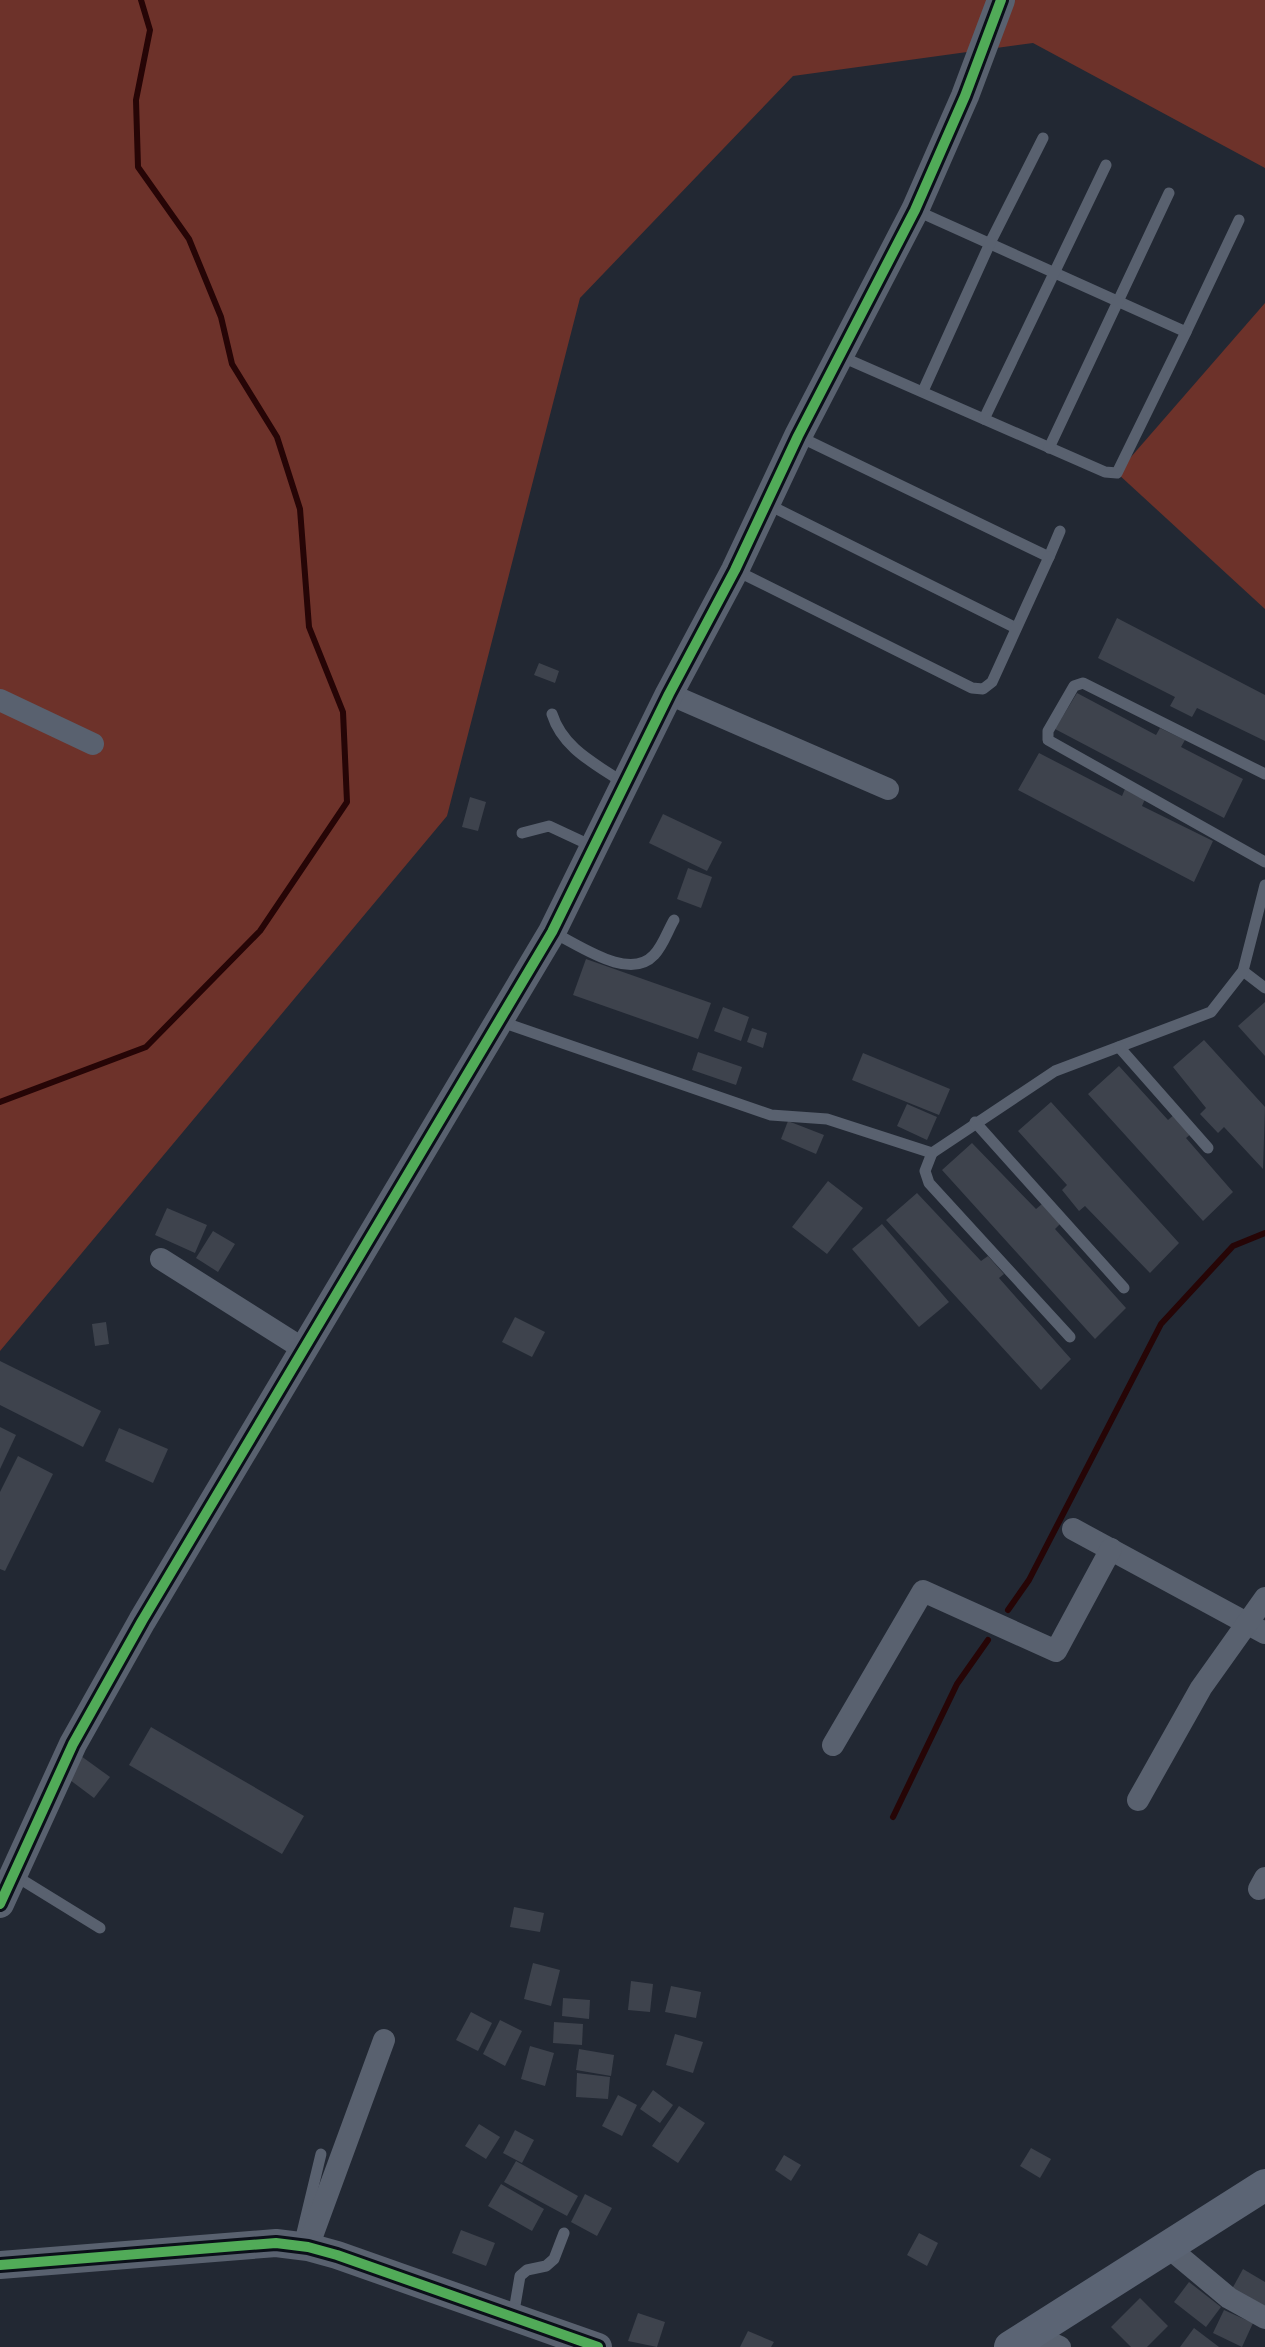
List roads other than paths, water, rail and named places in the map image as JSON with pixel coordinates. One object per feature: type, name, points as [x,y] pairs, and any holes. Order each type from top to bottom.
[{"type":"main road","points":[[1034,2342],[1168,2247],[1259,2195]]},
{"type":"street","points":[[0,1904],[73,1744],[142,1622],[552,932],[798,436],[915,210],[965,96],[1001,0]]},
{"type":"street","points":[[669,694],[888,789]]},
{"type":"street","points":[[0,700],[93,744]]},
{"type":"street","points":[[161,1259],[305,1350]]},
{"type":"street","points":[[1073,1528],[1257,1629]]},
{"type":"street","points":[[833,1745],[923,1591],[1056,1651],[1111,1549]]},
{"type":"street","points":[[1138,1800],[1201,1688],[1257,1629],[1265,1598]]},
{"type":"street","points":[[303,2246],[384,2040]]},
{"type":"street","points":[[0,2265],[276,2243],[303,2246],[598,2347]]},
{"type":"street","points":[[1168,2247],[1229,2298],[1265,2318]]},
{"type":"lane","points":[[923,391],[1043,138]]},
{"type":"lane","points":[[984,420],[1106,165]]},
{"type":"lane","points":[[1049,448],[1169,192]]},
{"type":"lane","points":[[915,210],[1186,332]]},
{"type":"lane","points":[[840,356],[1049,448],[1117,473],[1238,220]]},
{"type":"lane","points":[[798,436],[1050,557]]},
{"type":"lane","points":[[766,504],[1016,628]]},
{"type":"lane","points":[[734,570],[972,688],[983,689],[992,682],[1060,531]]},
{"type":"lane","points":[[1265,774],[1083,684],[1074,686],[1048,731],[1048,740],[1265,862]]},
{"type":"lane","points":[[552,714],[565,741],[625,784]]},
{"type":"lane","points":[[522,833],[548,826],[594,847]]},
{"type":"lane","points":[[1070,1337],[929,1183],[925,1171],[932,1153],[1055,1071],[1211,1012],[1243,971],[1265,885]]},
{"type":"lane","points":[[552,932],[620,964],[639,964],[654,955],[674,920]]},
{"type":"lane","points":[[1243,971],[1265,988]]},
{"type":"lane","points":[[502,1022],[771,1116],[826,1119],[932,1153]]},
{"type":"lane","points":[[1118,1048],[1208,1148]]},
{"type":"lane","points":[[975,1122],[1124,1288]]},
{"type":"lane","points":[[14,1875],[100,1928]]},
{"type":"lane","points":[[303,2246],[321,2154]]},
{"type":"lane","points":[[513,2317],[520,2276],[527,2270],[546,2266],[554,2258],[564,2233]]},
{"type":"waterway","points":[[0,1102],[146,1047],[260,931],[347,802],[343,712],[309,627],[300,509],[277,437],[232,364],[221,317],[189,239],[138,167],[136,100],[150,30],[141,0]]},
{"type":"waterway","points":[[1008,1610],[1029,1580],[1161,1324],[1233,1246],[1265,1233]]},
{"type":"waterway","points":[[893,1817],[957,1684],[988,1640]]}]
